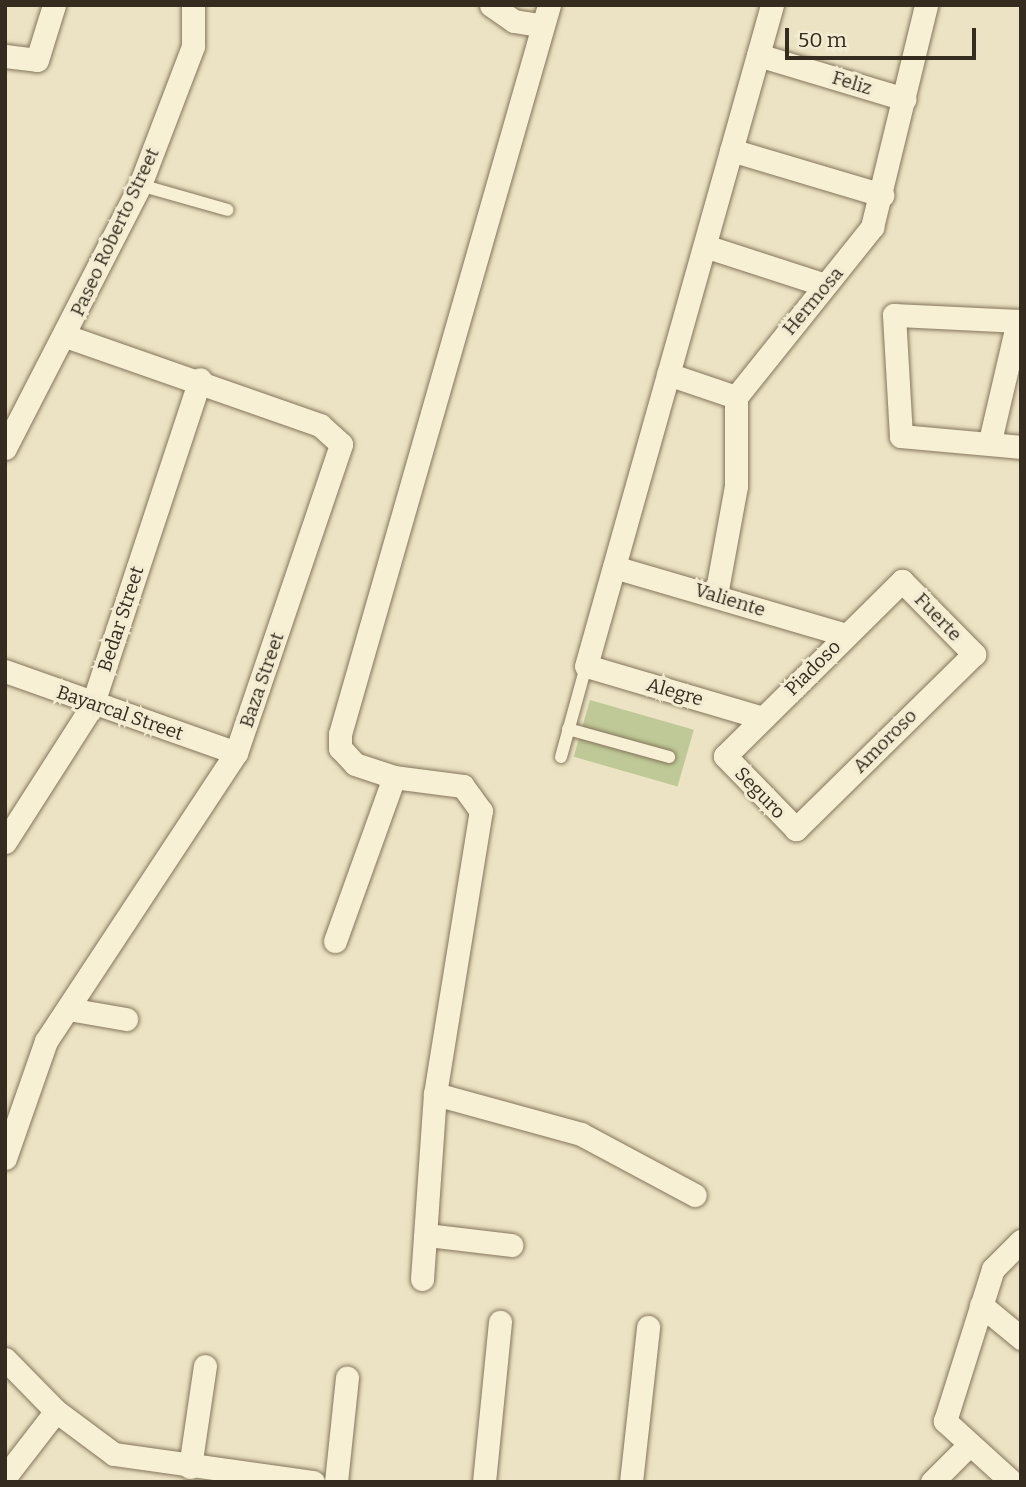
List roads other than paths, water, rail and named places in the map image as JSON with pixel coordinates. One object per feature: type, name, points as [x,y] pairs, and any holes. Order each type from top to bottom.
[{"type":"street","points":[[5,56],[37,60],[54,5]]},
{"type":"street","name":"Paseo Roberto Street","points":[[5,448],[66,336],[140,185],[193,46],[193,5]]},
{"type":"street","points":[[422,1279],[435,1094],[481,811],[463,786],[394,777],[345,757],[340,734],[544,15],[514,20],[491,5]]},
{"type":"street","points":[[586,666],[772,5]]},
{"type":"street","name":"Hermosa","points":[[736,397],[825,285],[863,243],[882,195],[926,5]]},
{"type":"street","name":"Feliz","points":[[758,55],[905,99]]},
{"type":"street","points":[[732,150],[882,195]]},
{"type":"street","points":[[705,246],[825,285]]},
{"type":"street","points":[[990,441],[1018,321],[894,315],[901,436],[990,441],[1021,447]]},
{"type":"street","name":"Baza Street","points":[[5,1158],[46,1041],[236,753],[341,444],[320,425],[200,379],[66,336]]},
{"type":"street","points":[[668,374],[736,397],[736,486],[716,595]]},
{"type":"street","name":"Bedar Street","points":[[5,842],[92,706],[200,379]]},
{"type":"street","name":"Valiente","points":[[614,566],[846,635]]},
{"type":"street","name":"Piadoso","points":[[724,756],[902,581]]},
{"type":"street","name":"Fuerte","points":[[902,581],[974,654]]},
{"type":"street","name":"Amoroso","points":[[796,829],[974,654]]},
{"type":"street","name":"Alegre","points":[[586,666],[763,718]]},
{"type":"street","name":"Bayarcal Street","points":[[5,671],[92,706],[236,753]]},
{"type":"street","name":"Seguro","points":[[724,756],[796,829]]},
{"type":"street","points":[[335,942],[394,777]]},
{"type":"street","points":[[68,1009],[126,1020]]},
{"type":"street","points":[[435,1094],[581,1134],[695,1195]]},
{"type":"street","points":[[427,1235],[511,1245]]},
{"type":"street","points":[[1012,1482],[953,1434],[946,1413],[993,1269],[1021,1241]]},
{"type":"street","points":[[981,1305],[1021,1338]]},
{"type":"street","points":[[484,1482],[500,1322]]},
{"type":"street","points":[[631,1482],[648,1327]]},
{"type":"street","points":[[5,1359],[56,1410],[114,1454],[190,1467],[313,1482]]},
{"type":"street","points":[[190,1467],[205,1366]]},
{"type":"street","points":[[336,1482],[347,1378]]},
{"type":"street","points":[[5,1478],[56,1410]]},
{"type":"street","points":[[932,1482],[968,1446]]},
{"type":"lane","points":[[140,185],[228,210]]},
{"type":"lane","points":[[561,757],[586,666]]},
{"type":"lane","points":[[568,729],[669,757]]}]
